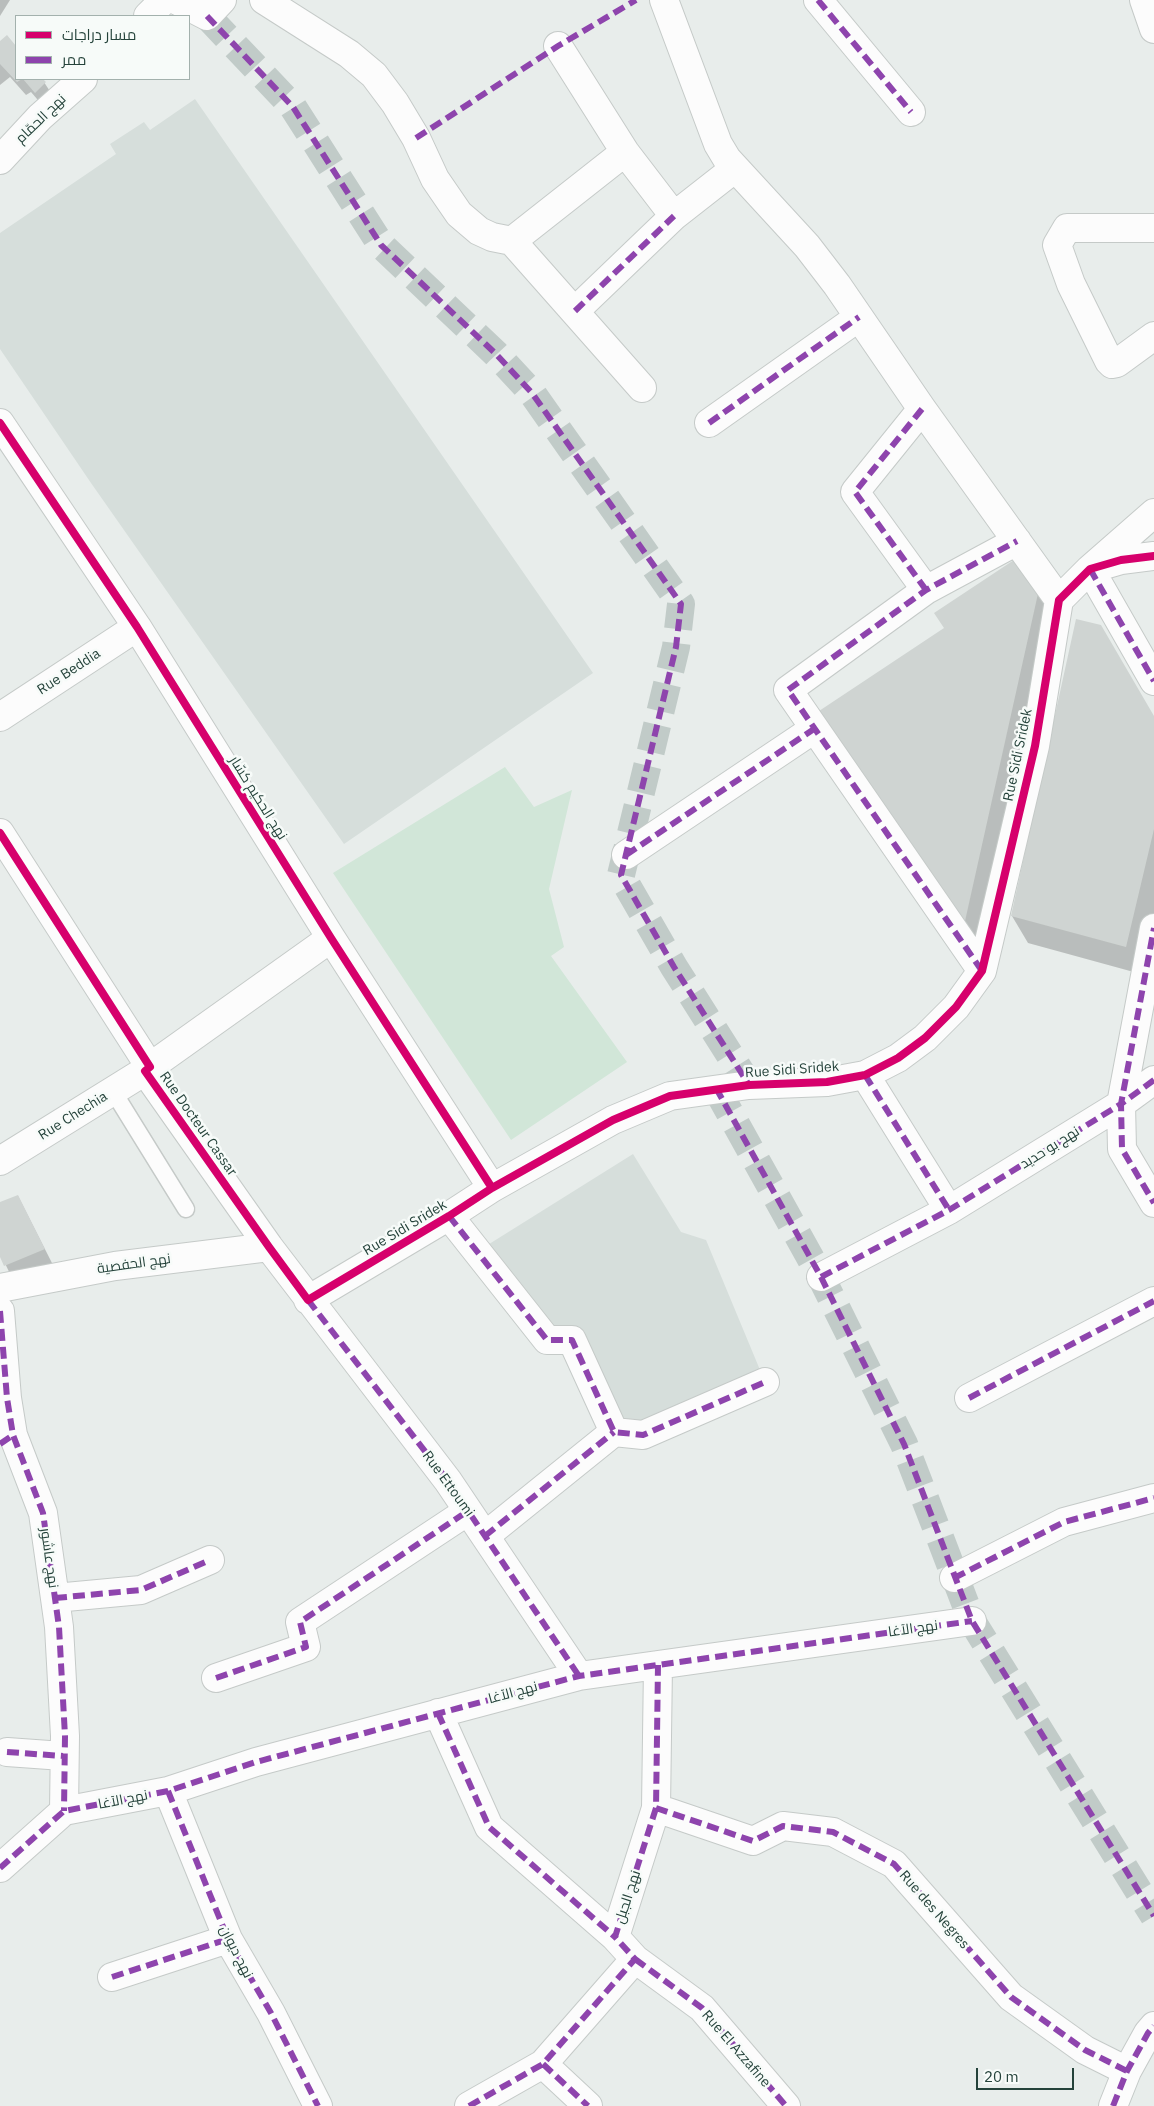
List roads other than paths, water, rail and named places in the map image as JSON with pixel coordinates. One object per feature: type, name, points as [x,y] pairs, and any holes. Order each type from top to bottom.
[{"type":"street","points":[[149,15],[164,0]]},
{"type":"street","points":[[176,0],[215,8]]},
{"type":"street","points":[[264,0],[349,54],[374,75],[395,103],[416,138],[435,178],[459,214],[479,231],[492,237],[512,241],[642,388]]},
{"type":"street","points":[[664,0],[718,144],[734,169],[807,246],[1059,600],[1090,569],[1154,513]]},
{"type":"street","points":[[818,0],[911,112]]},
{"type":"street","points":[[1144,0],[1154,29]]},
{"type":"street","points":[[558,46],[624,152],[674,216]]},
{"type":"street","name":"نهج الحمّام","points":[[0,160],[40,117],[82,80]]},
{"type":"street","points":[[512,241],[624,152]]},
{"type":"street","points":[[575,311],[674,216],[734,169]]},
{"type":"street","points":[[1154,228],[1067,228],[1057,245],[1071,284],[1112,364],[1117,363],[1154,336]]},
{"type":"street","points":[[709,423],[859,317]]},
{"type":"street","points":[[922,409],[855,492],[926,590]]},
{"type":"street","name":"نهج الحكيم كسّار","points":[[0,423],[137,628],[331,938],[492,1188]]},
{"type":"street","points":[[982,971],[788,690],[926,590],[1017,541]]},
{"type":"street","points":[[1090,569],[1121,560],[1154,556]]},
{"type":"street","points":[[1090,569],[1154,681]]},
{"type":"street","name":"Rue Sidi Sridek","points":[[308,1300],[450,1216],[492,1188],[613,1120],[670,1096],[749,1085],[827,1082],[865,1075],[898,1058],[925,1038],[956,1007],[982,971],[1035,746],[1059,600]]},
{"type":"street","name":"Rue Beddia","points":[[0,717],[137,628]]},
{"type":"street","points":[[626,855],[814,729]]},
{"type":"street","name":"Rue Docteur Cassar","points":[[0,833],[148,1069],[269,1247],[308,1300]]},
{"type":"street","points":[[1154,928],[1121,1104],[1122,1149],[1154,1203]]},
{"type":"street","name":"Rue Chechia","points":[[0,1161],[148,1069],[331,938]]},
{"type":"street","points":[[865,1075],[949,1210]]},
{"type":"street","name":"نهج بو حديد","points":[[822,1277],[949,1210],[1121,1104],[1154,1080]]},
{"type":"street","points":[[450,1216],[547,1340],[572,1340],[614,1432]]},
{"type":"street","name":"نهج الحفصية","points":[[0,1288],[115,1266],[269,1247]]},
{"type":"street","name":"Rue Ettoumi","points":[[308,1300],[448,1481],[579,1676]]},
{"type":"street","points":[[969,1398],[1154,1301]]},
{"type":"street","name":"نهج عاشور","points":[[0,1311],[7,1398],[6,1440],[43,1514],[59,1627],[64,1716],[64,1811]]},
{"type":"street","points":[[484,1536],[614,1432],[643,1434],[765,1382]]},
{"type":"street","points":[[954,1578],[1064,1522],[1154,1498]]},
{"type":"street","points":[[216,1678],[306,1647],[300,1622],[468,1511]]},
{"type":"street","points":[[55,1598],[140,1590],[210,1560]]},
{"type":"street","name":"نهج الآغا","points":[[64,1811],[168,1791],[256,1762],[579,1676],[972,1621]]},
{"type":"street","name":"نهج الجبل","points":[[636,1959],[615,1937],[656,1808],[658,1665]]},
{"type":"street","points":[[438,1713],[489,1828],[615,1937]]},
{"type":"street","points":[[8,1752],[64,1756]]},
{"type":"street","name":"نهج ديوان","points":[[168,1791],[228,1939],[271,2012],[318,2106]]},
{"type":"street","name":"Rue des Negres","points":[[656,1808],[753,1841],[783,1826],[833,1832],[894,1864],[1010,1997],[1084,2050],[1127,2071]]},
{"type":"street","points":[[0,1868],[64,1811]]},
{"type":"street","points":[[112,1977],[228,1939]]},
{"type":"street","points":[[469,2106],[543,2064],[636,1959]]},
{"type":"street","name":"Rue El Azzafine","points":[[636,1959],[702,2008],[786,2106]]},
{"type":"street","points":[[1113,2106],[1127,2071],[1148,2033],[1154,2026]]},
{"type":"street","points":[[543,2064],[588,2106]]},
{"type":"lane","points":[[112,1091],[186,1209]]},
{"type":"tunnel","points":[[207,16],[293,107],[381,245],[496,354],[532,393],[681,604],[676,647],[621,875],[674,967],[749,1085]]},
{"type":"tunnel","points":[[716,1088],[821,1277],[904,1444],[972,1621],[1154,1916]]}]
